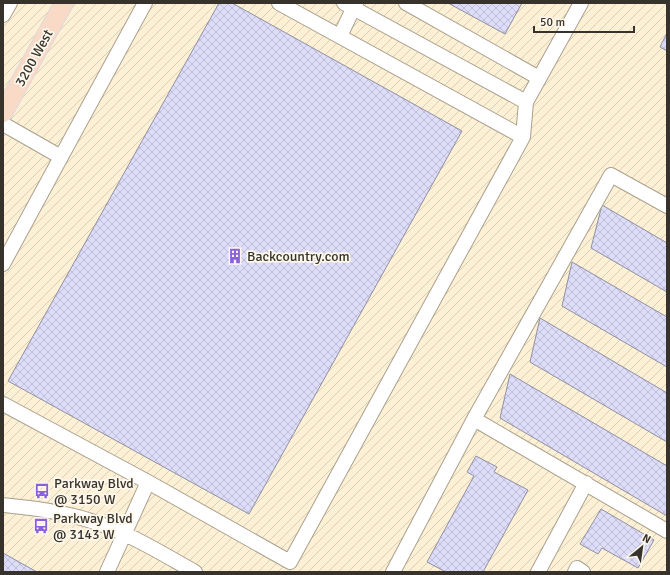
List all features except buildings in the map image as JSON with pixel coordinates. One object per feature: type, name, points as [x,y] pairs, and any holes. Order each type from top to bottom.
[{"type":"main road","name":"3200 West","points":[[3,114],[64,3]]},
{"type":"street","points":[[3,15],[10,3]]},
{"type":"street","points":[[3,264],[145,3]]},
{"type":"street","points":[[279,3],[523,137]]},
{"type":"street","points":[[406,3],[539,78]]},
{"type":"street","points":[[3,404],[148,482],[291,567],[523,137],[526,102],[581,3]]},
{"type":"street","points":[[340,36],[352,5],[526,102]]},
{"type":"street","points":[[3,124],[61,157]]},
{"type":"street","points":[[393,572],[474,419],[611,175],[667,206]]},
{"type":"street","points":[[474,419],[667,531]]},
{"type":"street","points":[[107,572],[148,482]]},
{"type":"street","points":[[538,572],[586,483]]},
{"type":"street","points":[[3,505],[71,515],[88,520],[124,534],[195,572]]},
{"type":"street","points":[[575,572],[577,568],[583,572]]},
{"type":"shaded area","points":[[3,3],[667,3],[667,572],[3,572]]},
{"type":"place","name":"Backcountry.com","points":[[235,256]]},
{"type":"place","name":"Parkway Blvd @ 3150 W","points":[[42,491]]},
{"type":"place","name":"Parkway Blvd @ 3143 W","points":[[41,526]]}]
